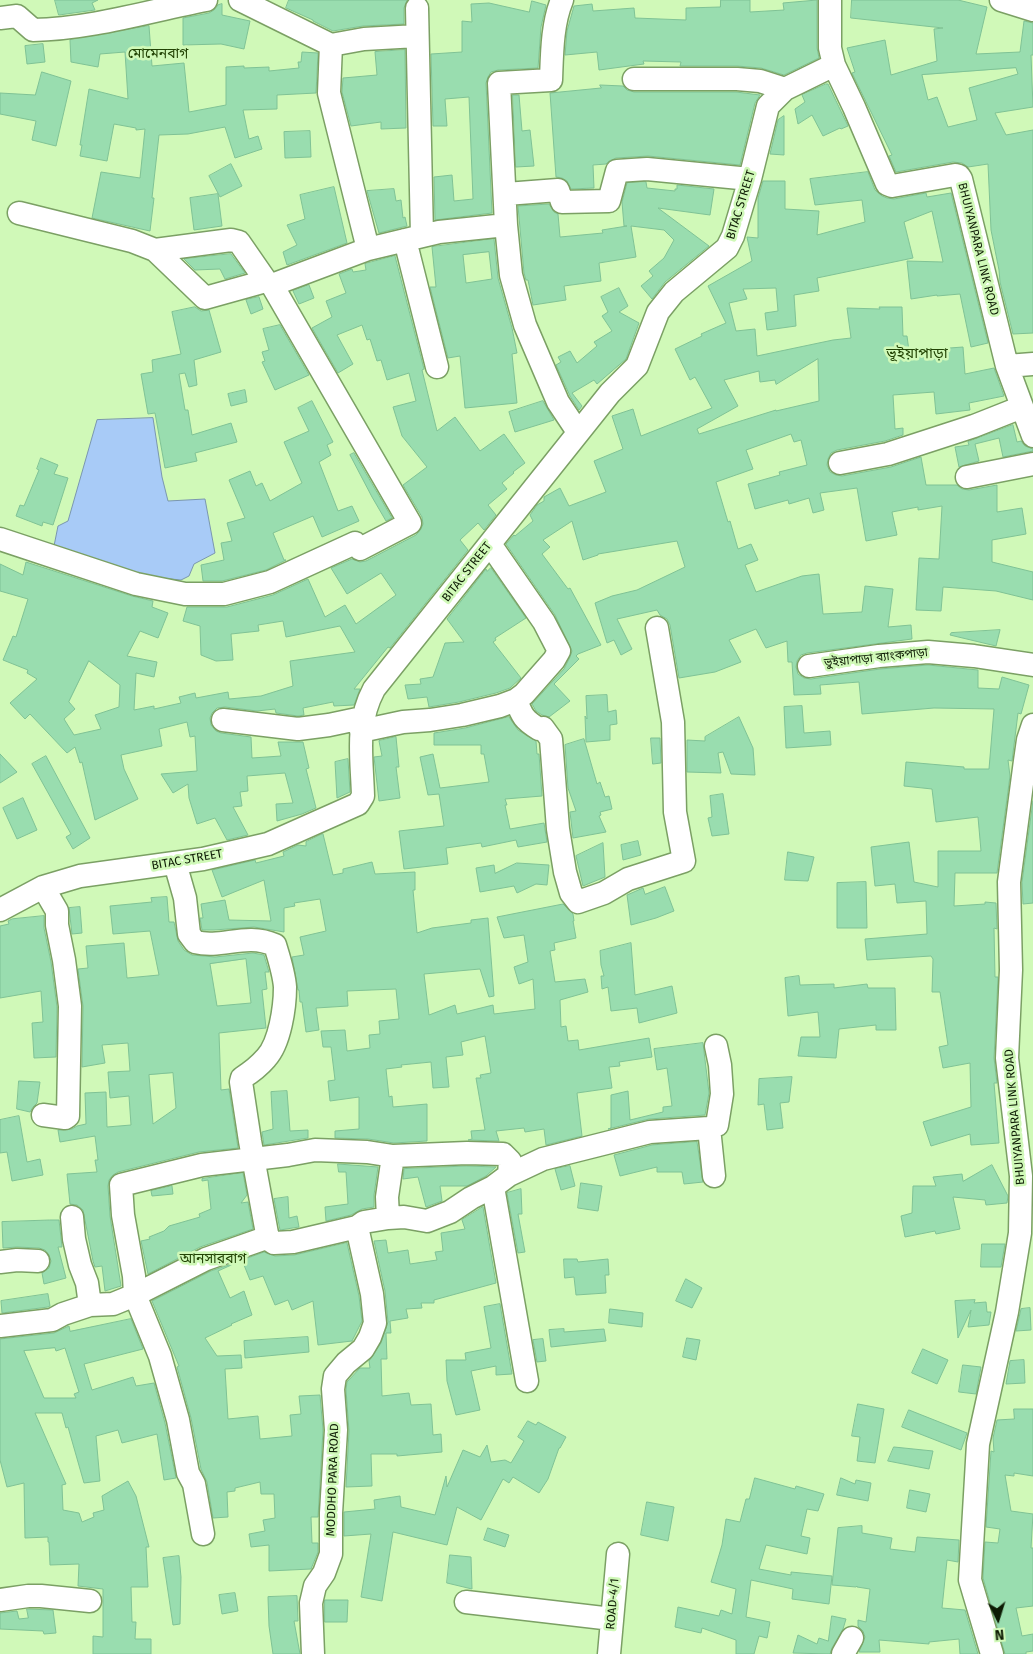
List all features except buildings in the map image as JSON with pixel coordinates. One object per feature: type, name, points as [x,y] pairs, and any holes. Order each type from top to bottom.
[{"type":"street","points":[[0,18],[17,16],[33,30],[48,29],[114,20],[206,0]]},
{"type":"street","points":[[240,0],[331,45],[364,39],[417,36]]},
{"type":"street","points":[[562,0],[558,8],[553,42],[551,80],[499,83],[510,275],[525,325],[558,402],[578,432]]},
{"type":"street","name":"BHUIYANPARA LINK ROAD","points":[[830,0],[830,48],[834,65],[887,184],[892,186],[955,175],[961,179],[1007,366],[1033,436]]},
{"type":"street","points":[[1001,0],[1033,10]]},
{"type":"street","points":[[417,8],[414,238],[437,367]]},
{"type":"street","points":[[331,45],[329,93],[368,249]]},
{"type":"street","name":"BITAC STREET","points":[[0,910],[43,887],[95,873],[203,859],[268,844],[358,804],[363,796],[362,724],[366,704],[374,689],[578,432],[610,393],[636,366],[658,312],[674,292],[726,248],[733,236],[750,179],[768,106],[785,89],[834,65]]},
{"type":"street","points":[[634,79],[738,79],[760,81],[785,89]]},
{"type":"street","points":[[506,194],[558,190],[562,202],[609,201],[616,171],[647,169],[750,179]]},
{"type":"street","points":[[19,213],[132,241],[155,250],[205,298],[269,283],[368,249],[438,232],[506,225]]},
{"type":"street","points":[[0,539],[136,584],[185,594],[224,594],[270,582],[355,543],[360,549],[410,523],[269,283],[239,242],[231,240],[155,250]]},
{"type":"street","points":[[1007,366],[1033,364]]},
{"type":"street","points":[[840,463],[888,454],[974,426],[1022,407]]},
{"type":"street","points":[[967,477],[1033,464]]},
{"type":"street","points":[[223,720],[298,729],[403,722],[462,715],[516,700],[524,694],[554,660],[559,651],[544,622],[490,544]]},
{"type":"street","points":[[516,700],[522,716],[527,722],[539,729],[543,728],[551,739],[558,829],[565,872],[570,893],[578,902],[604,893],[628,879],[684,861],[675,812],[673,722],[657,628]]},
{"type":"street","name":"ভুইয়াপাড়া ব্যাংকপাড়া","points":[[809,666],[878,656],[928,652],[974,656],[1033,665]]},
{"type":"street","name":"BHUIYANPARA LINK ROAD","points":[[992,1654],[970,1580],[978,1444],[1016,1262],[1027,1176],[1008,1058],[1011,962],[1009,882],[1028,740],[1033,725]]},
{"type":"street","points":[[176,863],[185,898],[189,934],[194,942],[204,944],[248,938],[267,941],[275,945],[280,961],[285,986],[276,1040],[267,1057],[242,1078],[241,1082],[268,1239]]},
{"type":"street","points":[[43,887],[57,910],[57,925],[70,1006],[68,1116],[65,1118],[43,1115]]},
{"type":"street","points":[[0,1326],[52,1320],[63,1314],[90,1305],[113,1304],[206,1259],[263,1239],[268,1239],[274,1243],[293,1242],[357,1228],[364,1222],[388,1218],[404,1217],[428,1220],[450,1212],[501,1181],[543,1160],[650,1132],[709,1128],[717,1125],[722,1094],[716,1046]]},
{"type":"street","points":[[709,1128],[714,1176]]},
{"type":"street","points":[[203,1534],[194,1484],[188,1473],[178,1420],[162,1365],[134,1295],[133,1268],[123,1215],[121,1185],[202,1165],[315,1150],[366,1152],[392,1156],[468,1153],[503,1154],[510,1161],[501,1181],[527,1381]]},
{"type":"street","points":[[388,1218],[387,1197],[392,1156]]},
{"type":"street","points":[[72,1217],[74,1239],[80,1265],[87,1283],[90,1305]]},
{"type":"street","name":"MODDHO PARA ROAD","points":[[313,1654],[311,1603],[315,1586],[324,1573],[331,1554],[331,1513],[336,1430],[333,1389],[335,1376],[346,1363],[363,1349],[370,1338],[375,1323],[370,1284],[357,1228]]},
{"type":"street","points":[[0,1262],[16,1260],[38,1261]]},
{"type":"street","name":"ROAD-4/1","points":[[610,1654],[618,1554]]},
{"type":"street","points":[[0,1600],[41,1596],[90,1601]]},
{"type":"street","points":[[466,1602],[612,1619]]},
{"type":"water","points":[[153,418],[162,477],[168,501],[205,499],[215,553],[194,564],[189,576],[181,580],[151,579],[53,551],[58,526],[68,521],[97,420]]},
{"type":"district","name":"মোমেনবাগ","points":[[158,54]]},
{"type":"district","name":"ভূইয়াপাড়া","points":[[917,354]]},
{"type":"district","name":"আনসারবাগ","points":[[213,1259]]}]
